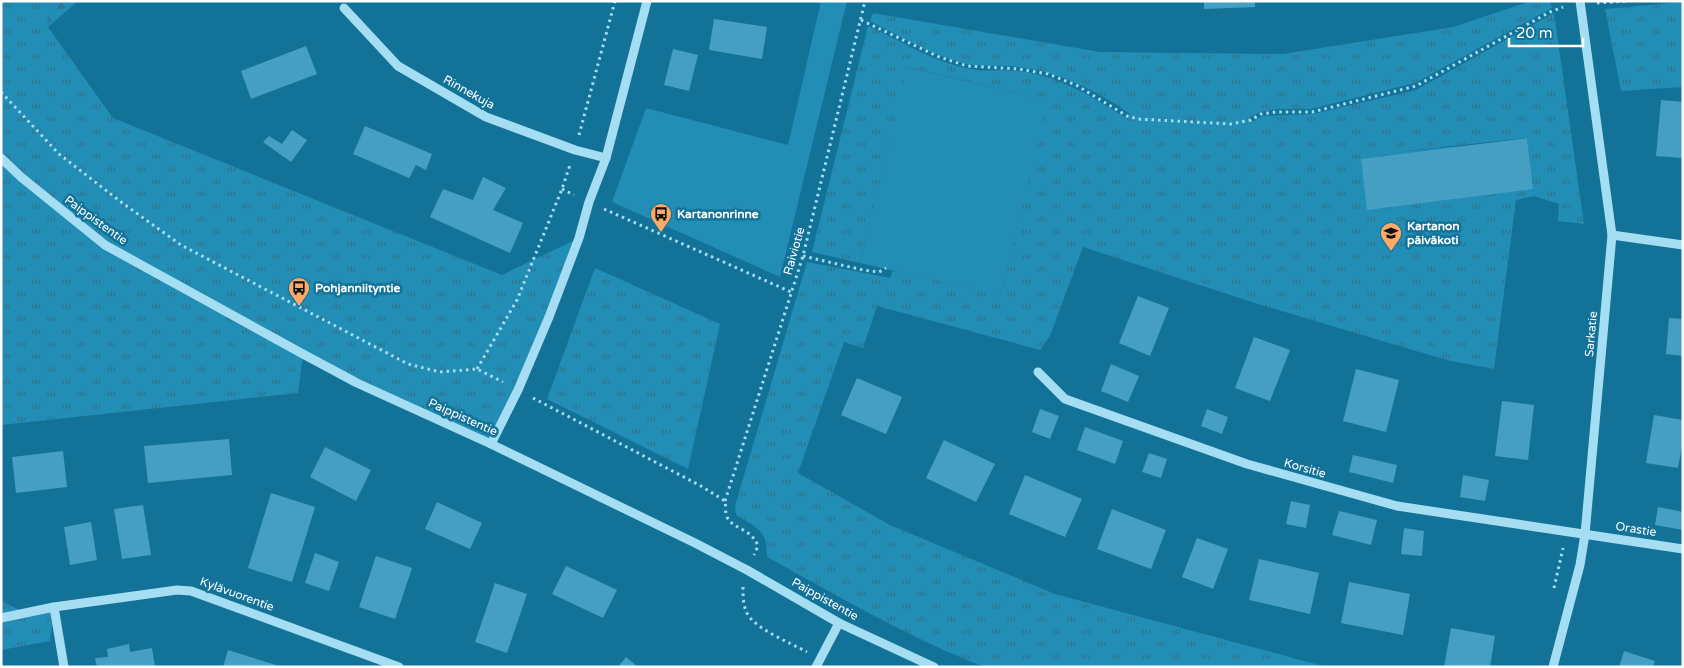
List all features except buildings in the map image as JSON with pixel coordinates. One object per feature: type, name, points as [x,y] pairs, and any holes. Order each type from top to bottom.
[{"type":"street","points":[[491,444],[518,390],[549,317],[579,238],[588,202],[606,158],[647,1]]},
{"type":"street","name":"Sarkatie","points":[[1552,667],[1580,566],[1585,534],[1612,235],[1580,2]]},
{"type":"street","name":"Rinnekuja","points":[[344,8],[398,66],[486,117],[575,150],[606,158]]},
{"type":"street","name":"Paippistentie","points":[[1,158],[21,177],[105,245],[357,383],[491,444],[747,570],[840,623],[934,667]]},
{"type":"street","points":[[1612,235],[1683,245]]},
{"type":"street","name":"Korsitie","points":[[1038,372],[1065,398],[1247,464],[1397,506],[1585,534]]},
{"type":"street","name":"Orastie","points":[[1585,534],[1683,550]]},
{"type":"street","name":"Kylävuorentie","points":[[1,618],[54,607],[177,590],[191,591],[398,667]]},
{"type":"street","points":[[54,607],[64,667]]},
{"type":"street","points":[[819,663],[840,623]]},
{"type":"path","points":[[478,369],[517,300],[562,190],[597,74],[615,1]]},
{"type":"path","name":"Raiviotie","points":[[725,501],[803,256],[865,1]]},
{"type":"path","points":[[1563,1],[1565,16]]},
{"type":"path","points":[[1580,2],[1605,4],[1629,1]]},
{"type":"path","points":[[861,20],[939,57],[967,66],[1019,69],[1048,74],[1076,85],[1128,116],[1138,119],[1231,124],[1251,120],[1261,114],[1312,112],[1416,86],[1564,6]]},
{"type":"path","points":[[1,92],[59,154],[120,202],[181,245],[408,364],[440,372],[478,369],[701,486],[725,501],[727,517],[734,524],[754,536],[758,546],[744,578],[743,595],[746,612],[759,626],[819,663]]},
{"type":"path","points":[[588,202],[791,292]]},
{"type":"path","points":[[803,256],[863,270],[879,272],[886,268]]},
{"type":"green space","points":[[1,1],[50,1],[48,27],[113,118],[502,275],[579,238],[491,444],[303,354],[298,393],[1,425]]},
{"type":"green space","points":[[50,1],[78,1],[48,27]]},
{"type":"green space","points":[[821,1],[847,1],[780,277],[612,202],[646,108],[788,145]]},
{"type":"green space","points":[[1531,1],[1550,1],[1552,8],[1415,83],[1311,109],[1276,109],[1260,112],[1249,118],[1253,121],[1262,116],[1313,114],[1416,90],[1554,13],[1584,224],[1558,221],[1559,204],[1534,196],[1516,200],[1494,369],[1451,361],[1416,351],[1258,304],[1083,247],[1050,336],[1040,350],[877,306],[863,348],[844,342],[798,473],[890,525],[1055,594],[1327,667],[985,667],[901,630],[767,557],[767,548],[763,535],[755,527],[736,515],[735,506],[807,262],[890,278],[893,270],[1001,295],[1046,100],[907,67],[860,263],[812,252],[868,26],[953,65],[979,70],[1006,70],[1034,74],[1075,88],[1126,118],[1130,114],[1077,83],[1048,73],[1018,67],[968,64],[943,57],[870,21],[873,13],[1100,52],[1283,54],[1453,27]],"holes":[[[1527,138],[1530,168],[1526,140],[1397,152]]]},
{"type":"green space","points":[[1683,2],[1683,87],[1621,91],[1605,9]]},
{"type":"green space","points":[[906,67],[1047,100],[1001,295],[860,263]]},
{"type":"green space","points":[[595,268],[720,324],[688,469],[547,399]]},
{"type":"green space","points":[[1,601],[24,612],[54,607],[50,641],[1,650]]},
{"type":"place","name":"Kartanonrinne","points":[[661,233]]},
{"type":"place","name":"Kartanon päiväkoti","points":[[1391,252]]},
{"type":"place","name":"Pohjanniityntie","points":[[299,307]]}]
